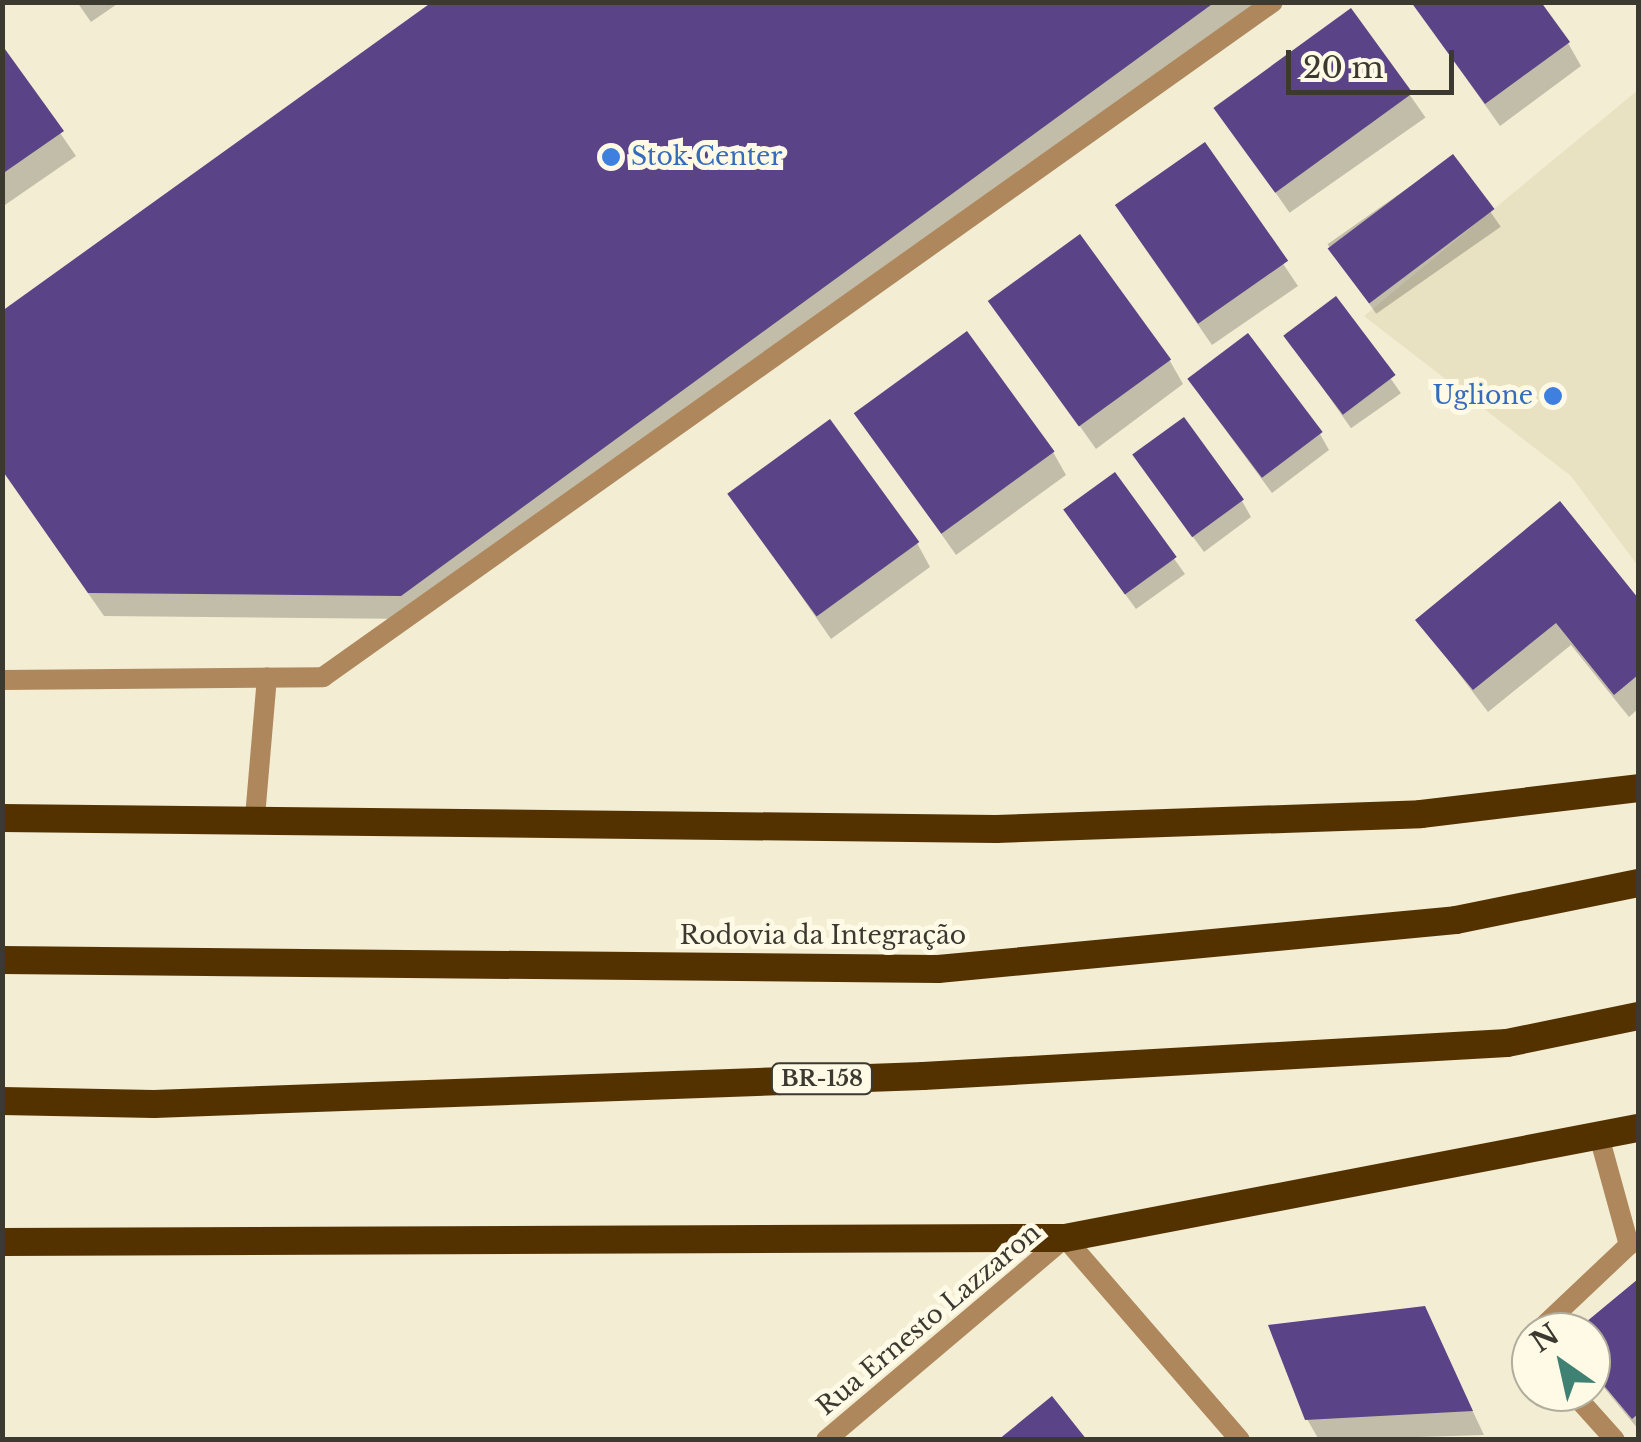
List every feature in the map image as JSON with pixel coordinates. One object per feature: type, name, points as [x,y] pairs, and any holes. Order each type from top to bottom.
[{"type":"highway","points":[[2,818],[255,816],[996,829],[1421,814],[1638,788]]},
{"type":"highway","name":"Rodovia da Integração","points":[[2,960],[938,969],[1456,920],[1638,883]]},
{"type":"highway","name":"BR-158","points":[[2,1100],[154,1104],[923,1076],[1507,1042],[1638,1016]]},
{"type":"highway","points":[[2,1242],[1065,1238],[1638,1128]]},
{"type":"street","points":[[2,680],[323,677],[371,651],[1273,2]]},
{"type":"street","points":[[255,816],[266,678]]},
{"type":"street","points":[[1558,1312],[1629,1245],[1598,1136]]},
{"type":"street","points":[[1065,1238],[1240,1440]]},
{"type":"street","name":"Rua Ernesto Lazzaron","points":[[826,1440],[1065,1238]]},
{"type":"street","points":[[1590,1412],[1615,1440]]},
{"type":"shaded area","name":"Uglione","points":[[1638,90],[1638,566],[1571,476],[1364,316]]},
{"type":"building","name":"Stok Center","points":[[432,2],[1215,2],[401,596],[88,593],[2,470],[2,311]]},
{"type":"building","points":[[1411,2],[1541,2],[1570,42],[1485,104]]},
{"type":"building","points":[[1351,8],[1413,93],[1275,193],[1213,108]]},
{"type":"building","points":[[2,45],[64,131],[2,174]]},
{"type":"building","points":[[1205,142],[1288,261],[1198,324],[1115,205]]},
{"type":"building","points":[[1453,154],[1495,209],[1369,304],[1328,248]]},
{"type":"building","points":[[1080,234],[1171,359],[1079,426],[988,301]]},
{"type":"building","points":[[1336,296],[1396,375],[1343,415],[1283,336]]},
{"type":"building","points":[[967,331],[1055,452],[941,534],[854,413]]},
{"type":"building","points":[[1248,333],[1323,432],[1262,478],[1187,379]]},
{"type":"building","points":[[1184,417],[1244,500],[1192,537],[1132,455]]},
{"type":"building","points":[[830,419],[919,542],[817,617],[727,494]]},
{"type":"building","points":[[1115,472],[1177,557],[1125,595],[1063,510]]},
{"type":"building","points":[[1560,501],[1638,598],[1638,675],[1614,695],[1556,623],[1473,690],[1415,620]]},
{"type":"building","points":[[1638,1279],[1638,1414],[1632,1419],[1611,1394],[1611,1312],[1598,1312]]},
{"type":"building","points":[[1425,1306],[1473,1411],[1305,1420],[1268,1325]]},
{"type":"building","points":[[1052,1396],[1087,1440],[998,1440]]},
{"type":"place","name":"Stok Center","points":[[611,157]]},
{"type":"place","name":"Uglione","points":[[1553,396]]}]
